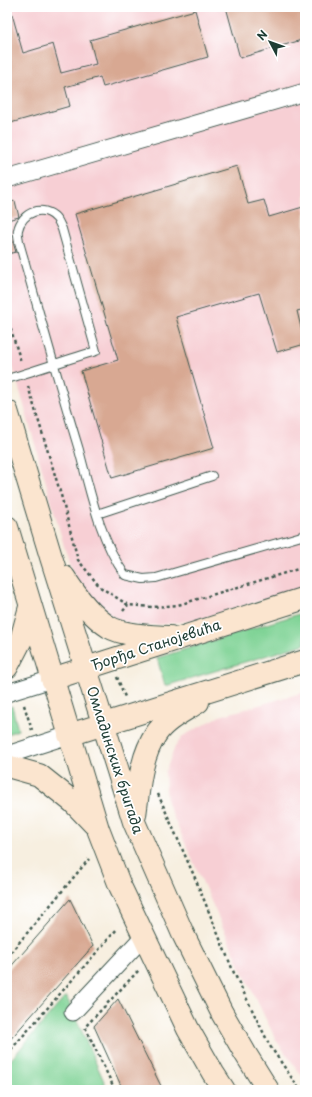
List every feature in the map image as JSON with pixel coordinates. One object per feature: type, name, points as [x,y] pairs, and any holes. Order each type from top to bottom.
[{"type":"main road","name":"Омладинских бригада","points":[[7,411],[134,822],[183,934],[222,1013],[268,1090]]},
{"type":"main road","points":[[7,527],[98,829],[120,886],[188,1029],[224,1090]]},
{"type":"main road","points":[[51,557],[75,596],[91,613],[110,628],[123,632],[154,636],[181,637]]},
{"type":"main road","name":"Ђорђа Станојевића","points":[[52,679],[305,598]]},
{"type":"main road","points":[[7,667],[21,640],[30,607]]},
{"type":"main road","points":[[69,735],[305,661]]},
{"type":"main road","points":[[134,822],[141,769],[156,734],[168,722],[218,688]]},
{"type":"main road","points":[[7,766],[39,775],[73,802],[98,829]]},
{"type":"street","points":[[7,179],[305,92]]},
{"type":"street","name":"Ђорђа Станојевића","points":[[13,691],[52,679]]},
{"type":"street","points":[[7,755],[69,735]]},
{"type":"street","points":[[73,1012],[144,936]]},
{"type":"lane","points":[[7,379],[24,374],[54,364],[96,351],[62,229],[58,219],[49,212],[39,210],[28,213],[21,221],[17,232],[54,364],[97,514],[119,567],[125,574],[143,579],[156,578],[305,535]]},
{"type":"lane","points":[[97,514],[212,476]]},
{"type":"path","points":[[7,316],[61,495],[78,560],[100,587],[128,605],[153,607],[178,605],[305,567]]},
{"type":"path","points":[[110,660],[132,715]]},
{"type":"path","points":[[13,691],[36,746]]},
{"type":"path","points":[[157,790],[234,973],[270,1046],[300,1090]]},
{"type":"path","points":[[7,957],[92,856]]},
{"type":"path","points":[[7,1054],[121,925]]},
{"type":"path","points":[[115,1090],[85,1028],[140,968]]},
{"type":"shaded area","points":[[7,7],[305,7],[305,587],[201,619],[141,626],[116,619],[95,603],[77,581],[64,546],[7,346]]},
{"type":"shaded area","points":[[305,692],[305,1080],[276,1040],[242,970],[167,803],[165,772],[175,747],[183,736],[220,716]]},
{"type":"green space","points":[[305,612],[305,644],[165,686],[157,658]]},
{"type":"green space","points":[[12,706],[18,730],[7,734],[7,708]]},
{"type":"green space","points":[[66,996],[107,1088],[100,1090],[7,1090],[7,1064]]},
{"type":"building","points":[[7,7],[10,7],[23,53],[53,44],[61,73],[96,64],[90,40],[195,10],[208,57],[103,87],[100,77],[65,87],[70,106],[7,124]]},
{"type":"building","points":[[226,7],[305,7],[305,39],[240,58]]},
{"type":"building","points":[[237,166],[248,204],[264,200],[269,217],[303,207],[305,214],[305,309],[297,311],[305,344],[277,352],[259,293],[176,317],[214,448],[112,478],[81,371],[118,360],[75,214]]},
{"type":"building","points":[[15,201],[19,217],[7,220],[7,203]]},
{"type":"building","points":[[7,223],[16,252],[7,254]]},
{"type":"building","points":[[70,899],[93,946],[7,1043],[7,971]]},
{"type":"building","points":[[118,999],[163,1090],[123,1090],[94,1026]]}]
